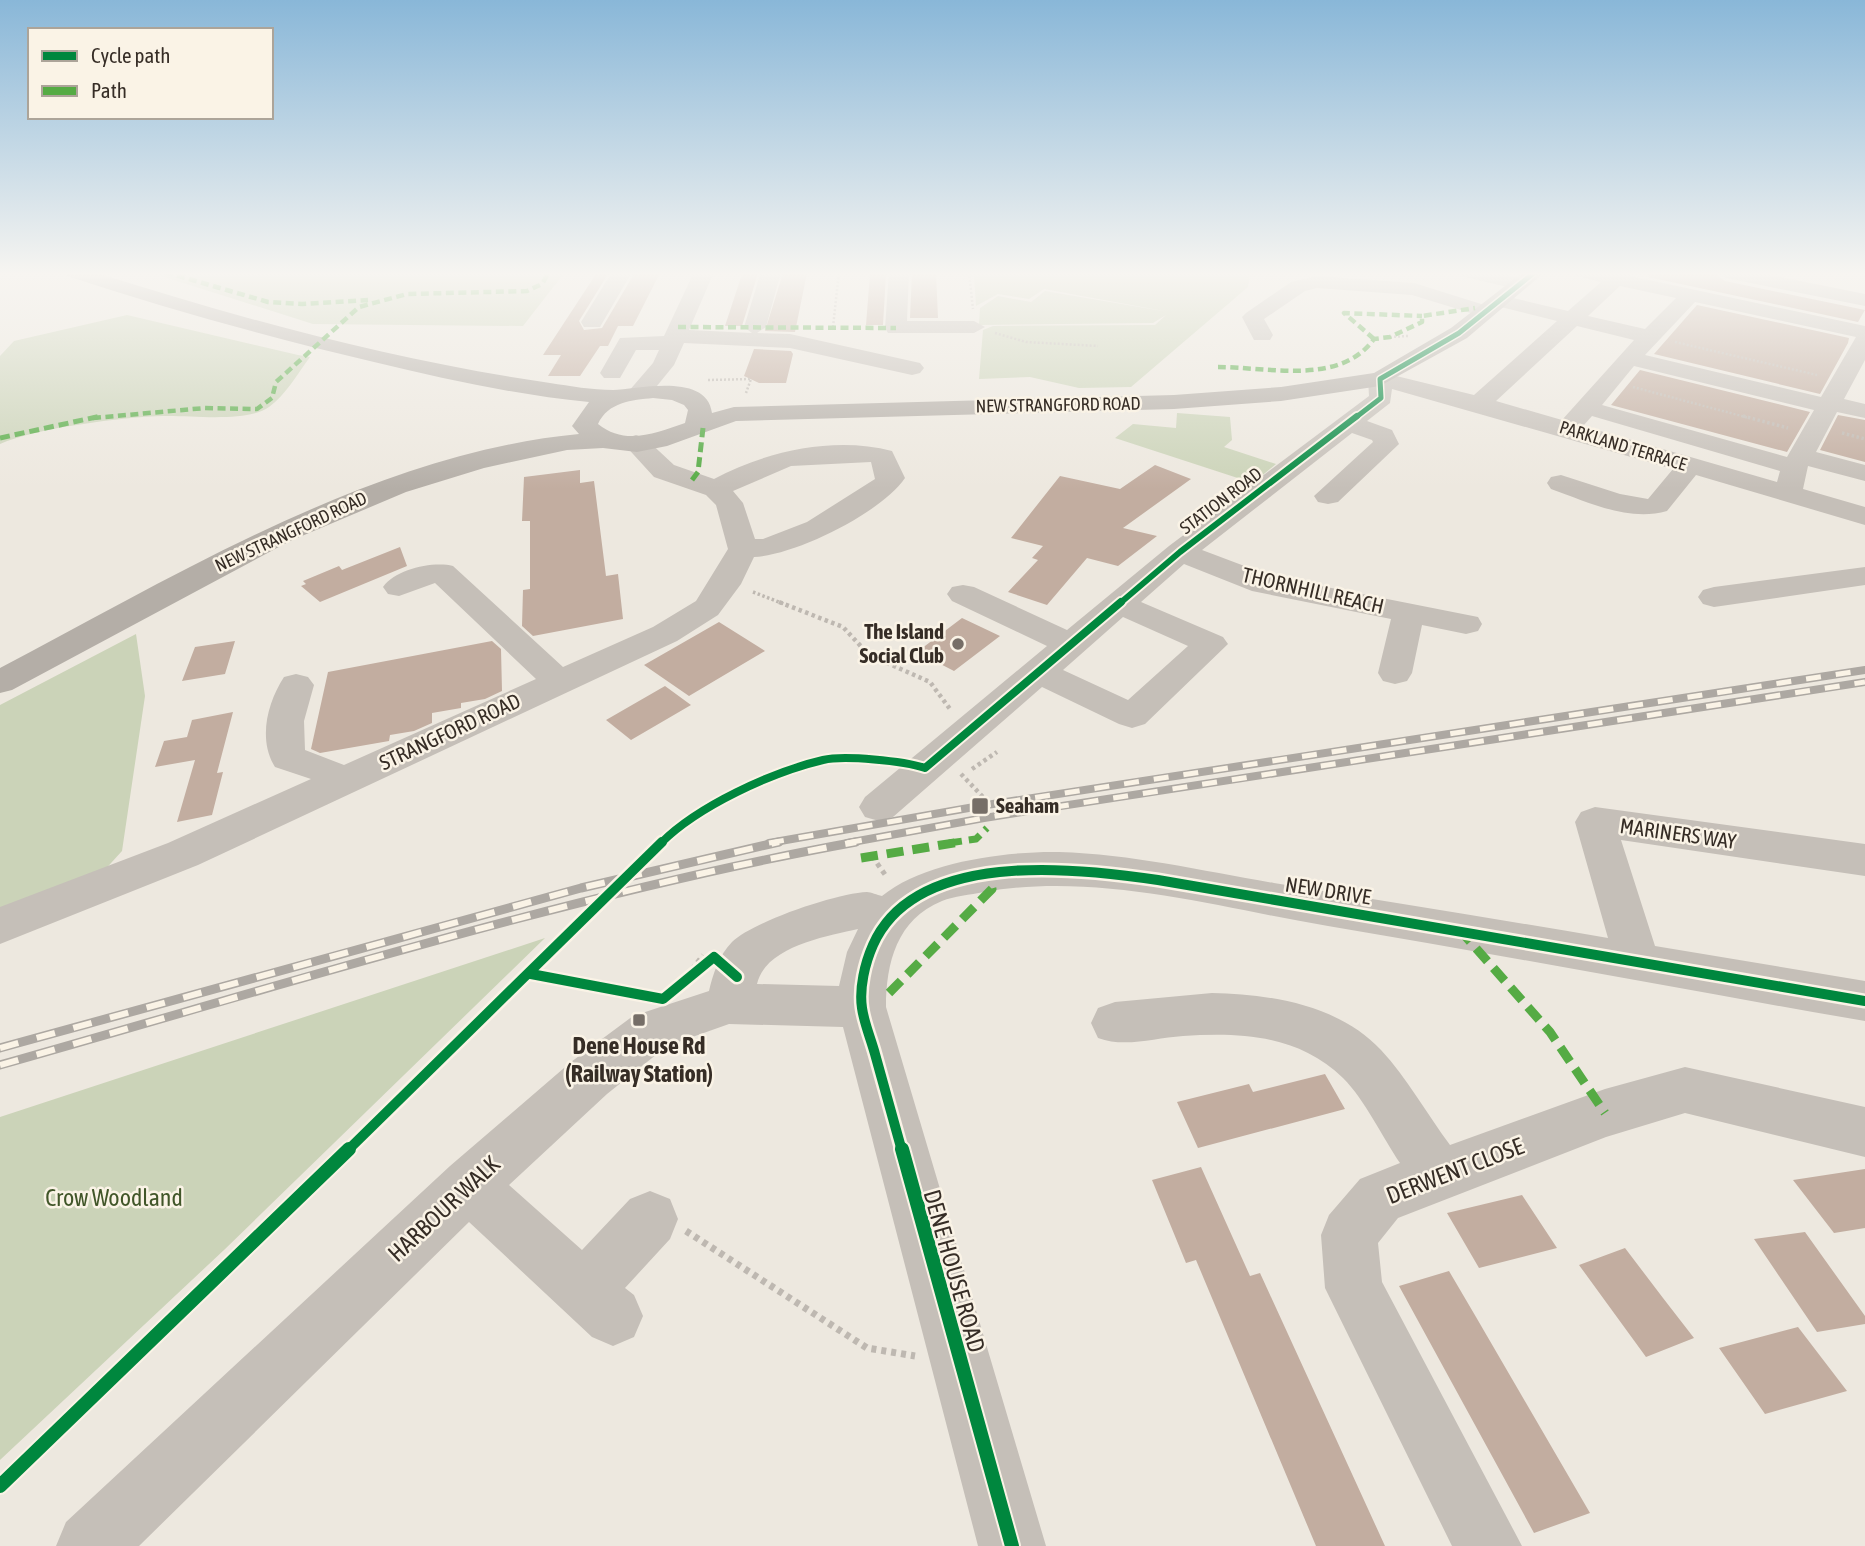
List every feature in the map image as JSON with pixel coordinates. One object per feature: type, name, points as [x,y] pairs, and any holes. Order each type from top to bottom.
[{"type":"main road","points":[[327,344],[550,393],[623,387],[685,395],[700,416]]},
{"type":"main road","points":[[1380,379],[1442,344]]},
{"type":"main road","name":"NEW STRANGFORD ROAD","points":[[652,449],[700,416],[738,408],[1085,404],[1232,399],[1380,379]]},
{"type":"main road","points":[[594,425],[623,387]]},
{"type":"main road","points":[[550,393],[594,425],[652,449]]},
{"type":"main road","name":"NEW STRANGFORD ROAD","points":[[0,662],[214,550],[337,494],[460,453],[594,425]]},
{"type":"main road","name":"NEW STRANGFORD ROAD","points":[[0,682],[229,559],[328,512],[387,489],[485,459],[572,441],[594,425]]},
{"type":"street","points":[[623,387],[628,344]]},
{"type":"street","points":[[669,392],[663,365],[671,344]]},
{"type":"street","points":[[804,344],[912,368]]},
{"type":"street","points":[[1479,404],[1544,344]]},
{"type":"street","points":[[1568,429],[1643,344]]},
{"type":"street","points":[[1799,463],[1856,349]]},
{"type":"street","points":[[1629,358],[1865,411]]},
{"type":"street","points":[[623,387],[663,365]]},
{"type":"street","name":"PARKLAND TERRACE","points":[[1380,379],[1568,429],[1689,466],[1799,463],[1865,516]]},
{"type":"street","name":"STATION ROAD","points":[[879,807],[1180,552],[1381,398],[1380,379]]},
{"type":"street","points":[[1587,408],[1799,463],[1865,473]]},
{"type":"street","points":[[1328,496],[1386,444],[1383,435],[1349,423]]},
{"type":"street","points":[[652,449],[676,477],[716,489],[729,503],[743,549],[764,550],[790,543],[885,485],[891,478],[883,457],[872,454],[790,456],[768,463],[716,489]]},
{"type":"street","points":[[1561,483],[1633,506],[1650,508],[1660,503],[1689,466]]},
{"type":"street","name":"STRANGFORD ROAD","points":[[0,926],[183,854],[665,634],[707,608],[725,584],[743,549]]},
{"type":"street","name":"THORNHILL REACH","points":[[1180,552],[1263,584],[1406,625],[1466,624]]},
{"type":"street","points":[[398,587],[428,575],[442,573],[559,682]]},
{"type":"street","points":[[1717,583],[1754,592],[1865,576]]},
{"type":"street","points":[[963,594],[1071,645]]},
{"type":"street","points":[[1039,671],[1132,716],[1211,644],[1119,604]]},
{"type":"street","points":[[1395,673],[1398,649],[1406,625]]},
{"type":"street","points":[[296,685],[287,706],[284,747],[288,758],[328,771],[339,783]]},
{"type":"street","name":"MARINERS WAY","points":[[1637,963],[1595,822],[1865,860]]},
{"type":"street","name":"NEW DRIVE","points":[[862,1007],[861,983],[881,895],[907,900],[932,887],[1001,873],[1070,868],[1459,929],[1637,963],[1865,1001]]},
{"type":"street","points":[[704,983],[739,966],[760,947],[798,927],[881,895]]},
{"type":"street","name":"HARBOUR WALK","points":[[90,1546],[469,1185],[589,1078],[650,1031],[704,983],[862,1007]]},
{"type":"street","name":"DENE HOUSE ROAD","points":[[862,1007],[1012,1546]]},
{"type":"street","points":[[1115,1023],[1187,1014],[1262,1015],[1289,1020],[1323,1034],[1361,1063],[1441,1177]]},
{"type":"street","name":"DERWENT CLOSE","points":[[1488,1546],[1354,1288],[1349,1235],[1379,1198],[1441,1177],[1605,1113],[1685,1090],[1865,1132]]},
{"type":"street","points":[[469,1185],[599,1303],[650,1219]]},
{"type":"path","points":[[1065,344],[1098,346]]},
{"type":"path","points":[[1681,344],[1841,381]]},
{"type":"path","points":[[707,380],[751,379],[738,408]]},
{"type":"path","points":[[1610,381],[1799,463]]},
{"type":"path","points":[[725,584],[844,626],[869,655],[930,682],[957,718],[973,726]]},
{"type":"path","points":[[983,797],[961,774],[983,764],[997,752]]},
{"type":"path","points":[[872,856],[881,895]]},
{"type":"path","points":[[650,1219],[671,1221],[867,1348],[921,1357],[954,1341]]},
{"type":"green space","points":[[11,344],[252,344],[310,357],[280,397],[259,412],[233,417],[163,416],[103,421],[57,428],[0,444],[0,356]]},
{"type":"green space","points":[[982,344],[1181,344],[1131,387],[1079,388],[1030,377],[979,379]]},
{"type":"green space","points":[[1177,413],[1230,417],[1232,440],[1224,447],[1276,464],[1253,483],[1115,438],[1133,424],[1176,428]]},
{"type":"green space","points":[[136,634],[145,696],[122,851],[101,874],[0,914],[0,705]]},
{"type":"green space","name":"Crow Woodland","points":[[545,938],[224,1250],[0,1460],[0,1117]]},
{"type":"building","points":[[550,344],[609,344],[600,346],[580,376],[548,376],[561,355],[543,355]]},
{"type":"building","points":[[1663,344],[1847,344],[1820,394],[1654,354]]},
{"type":"building","points":[[754,349],[791,351],[793,354],[786,383],[759,383],[744,376]]},
{"type":"building","points":[[1640,370],[1810,412],[1787,452],[1611,405]]},
{"type":"building","points":[[1838,415],[1865,420],[1865,462],[1820,450]]},
{"type":"building","points":[[1155,465],[1191,479],[1123,528],[1157,536],[1118,566],[1087,558],[1047,605],[1008,592],[1038,560],[1032,558],[1043,546],[1011,538],[1060,476],[1120,489]]},
{"type":"building","points":[[580,470],[580,483],[594,481],[606,576],[618,574],[623,619],[533,636],[522,626],[523,590],[530,589],[530,521],[522,521],[524,477]]},
{"type":"building","points":[[400,547],[407,566],[320,602],[301,586],[306,584],[303,581],[339,566],[342,570]]},
{"type":"building","name":"The Island Social Club","points":[[962,618],[1000,636],[954,671],[917,652]]},
{"type":"building","points":[[719,622],[765,651],[689,696],[644,665]]},
{"type":"building","points":[[235,641],[225,674],[182,681],[195,647]]},
{"type":"building","points":[[492,641],[501,649],[502,691],[485,699],[461,703],[461,708],[432,713],[432,723],[414,731],[390,735],[389,741],[320,753],[311,749],[328,672]]},
{"type":"building","points":[[665,686],[691,705],[631,740],[606,720]]},
{"type":"building","points":[[233,712],[217,773],[223,772],[212,815],[177,822],[195,760],[155,767],[164,741],[187,737],[192,720]]},
{"type":"building","points":[[1325,1074],[1345,1109],[1198,1148],[1177,1102],[1249,1084],[1253,1092]]},
{"type":"building","points":[[1201,1167],[1250,1276],[1260,1273],[1385,1546],[1316,1546],[1196,1260],[1186,1263],[1152,1180]]},
{"type":"building","points":[[1865,1169],[1865,1228],[1834,1233],[1793,1180]]},
{"type":"building","points":[[1522,1195],[1557,1248],[1479,1268],[1447,1213]]},
{"type":"building","points":[[1805,1232],[1865,1316],[1865,1324],[1817,1332],[1754,1239]]},
{"type":"building","points":[[1625,1248],[1694,1338],[1646,1357],[1579,1265]]},
{"type":"building","points":[[1449,1271],[1590,1513],[1534,1533],[1399,1286]]},
{"type":"building","points":[[1798,1327],[1847,1391],[1765,1414],[1719,1348]]},
{"type":"railway","points":[[769,843],[980,806],[1865,670]]},
{"type":"railway","points":[[847,843],[984,818],[1865,682]]},
{"type":"railway","points":[[0,1048],[581,888],[779,842]]},
{"type":"railway","points":[[0,1065],[319,973],[533,915],[640,888],[856,842]]},
{"type":"marked path","points":[[0,438],[111,414],[205,408],[257,409],[272,398],[276,382],[318,344]]},
{"type":"marked path","points":[[1218,367],[1304,370],[1327,368],[1347,363],[1363,354],[1370,344]]},
{"type":"marked path","points":[[692,480],[698,472],[703,428]]},
{"type":"marked path","points":[[861,858],[976,839],[987,828]]},
{"type":"marked path","points":[[889,993],[992,889],[988,875]]},
{"type":"marked path","points":[[1459,929],[1550,1032],[1605,1113]]},
{"type":"cycle path","points":[[0,1486],[531,974],[677,827],[731,794],[825,759],[906,762],[925,768],[1180,552],[1381,398],[1380,379],[1440,344]]},
{"type":"cycle path","points":[[1012,1546],[862,1007],[865,970],[877,935],[899,907],[914,896],[940,884],[994,874],[1046,868],[1101,872],[1865,1001]]},
{"type":"cycle path","points":[[531,974],[663,999],[714,957],[737,977]]},
{"type":"place","name":"The Island Social Club","points":[[958,644]]},
{"type":"place","name":"Seaham","points":[[980,806]]},
{"type":"place","name":"Dene House Rd (Railway Station)","points":[[639,1020]]}]
